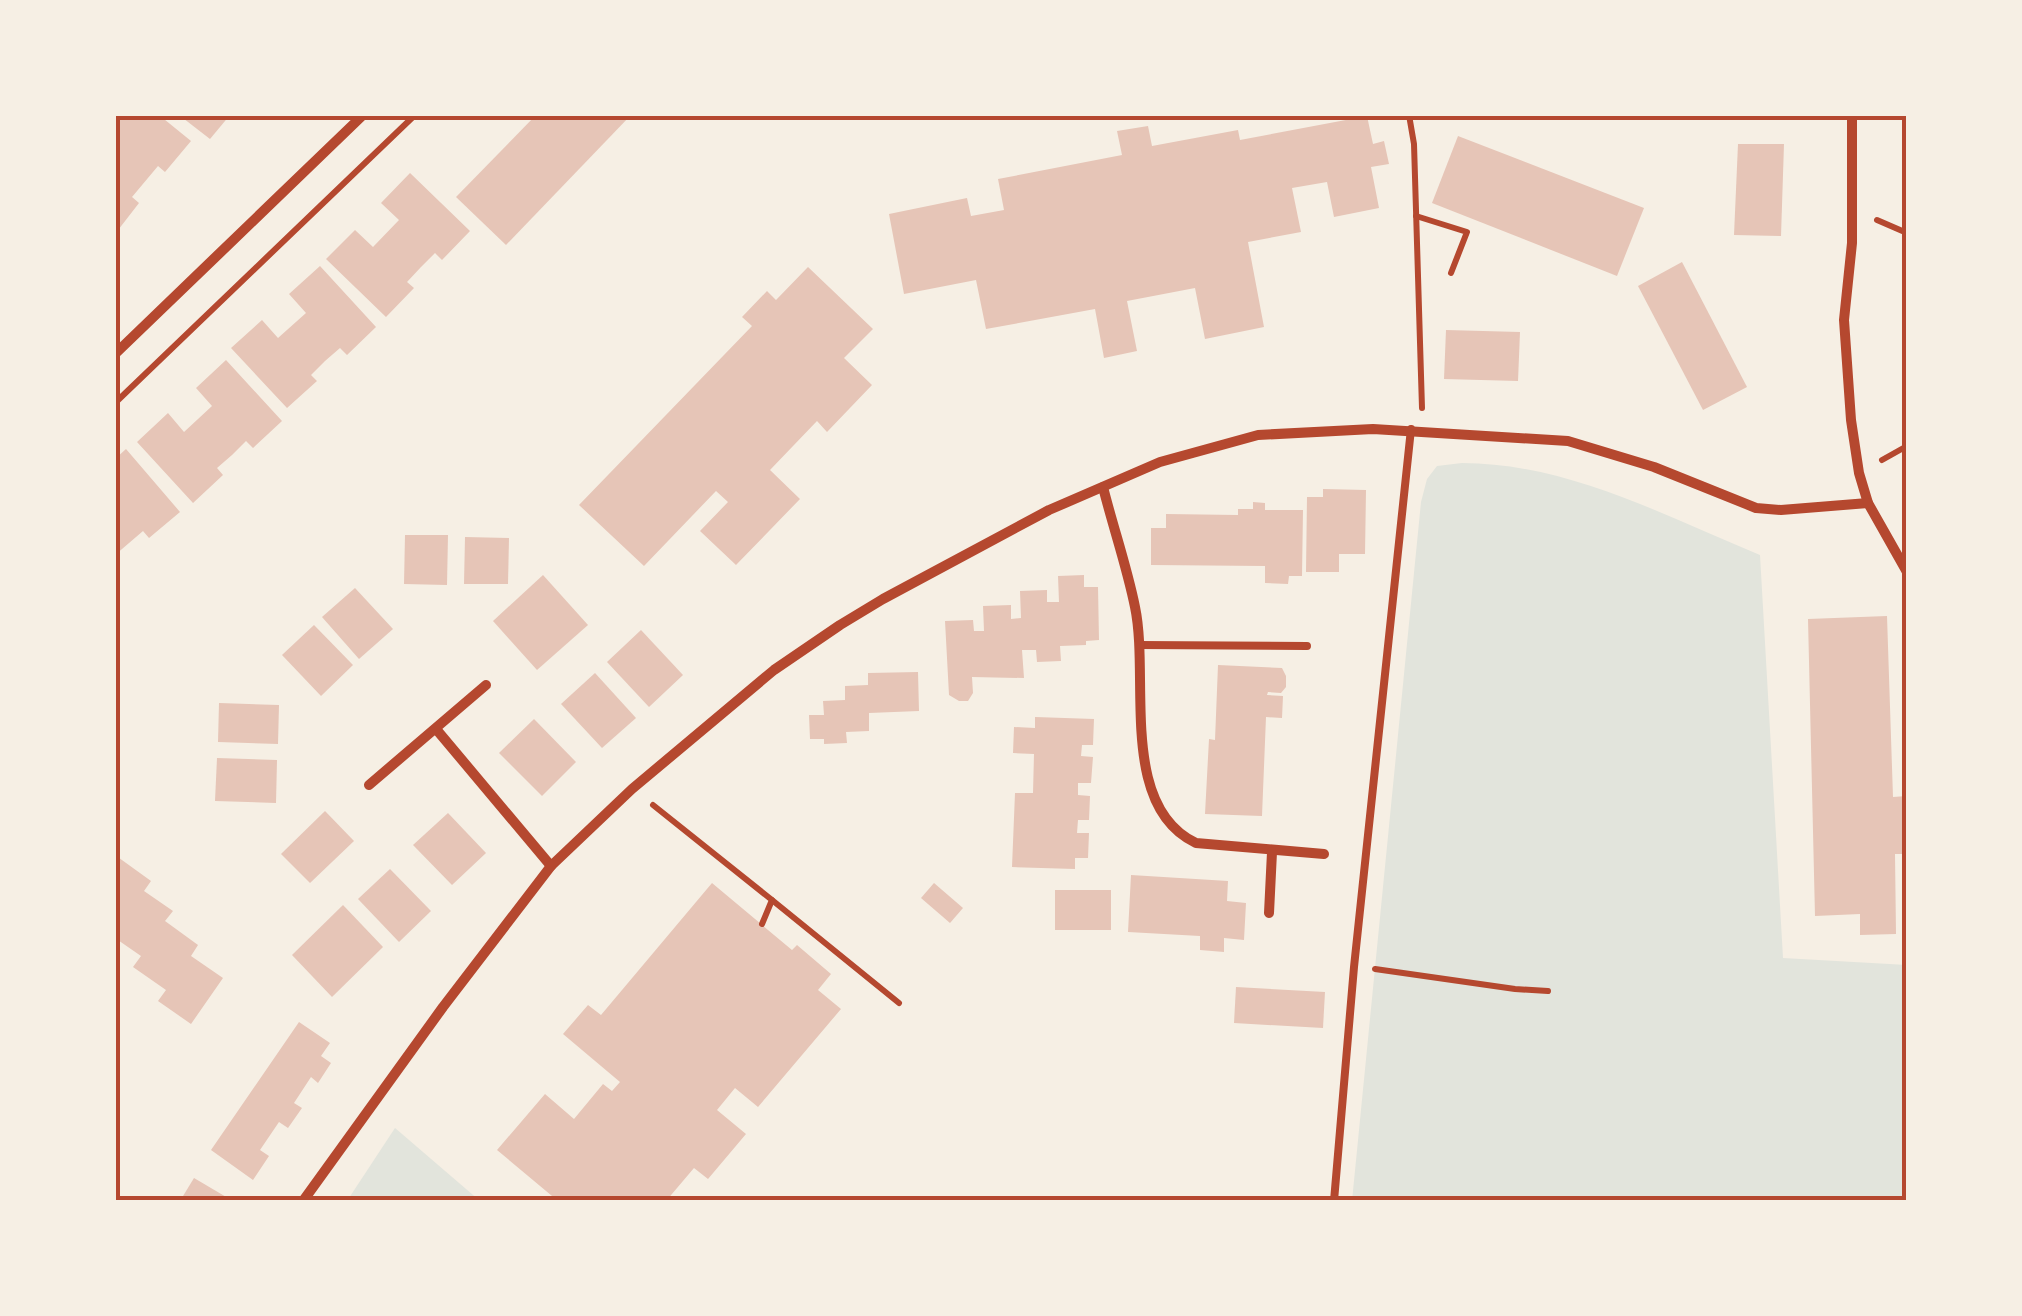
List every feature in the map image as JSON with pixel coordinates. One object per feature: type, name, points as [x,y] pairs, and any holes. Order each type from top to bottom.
[{"type":"street","points":[[115,354],[364,115]]},
{"type":"street","points":[[1852,115],[1852,243],[1844,320],[1851,420],[1868,503],[1907,572]]},
{"type":"street","points":[[302,1201],[442,1007],[551,866],[632,789],[774,670],[840,625],[1049,510],[1160,462],[1258,436],[1318,430],[1417,429],[1568,441],[1654,466],[1756,508],[1781,510],[1868,503]]},
{"type":"street","points":[[1103,487],[1136,609],[1146,768],[1160,813],[1180,835],[1196,843],[1324,854]]},
{"type":"street","points":[[369,785],[486,684]]},
{"type":"street","points":[[436,729],[551,866]]},
{"type":"street","points":[[1269,913],[1272,852]]},
{"type":"lane","points":[[1334,1201],[1354,967],[1417,429]]},
{"type":"lane","points":[[1139,645],[1307,646]]},
{"type":"path","points":[[115,403],[415,115]]},
{"type":"path","points":[[1409,115],[1416,216],[1417,429]]},
{"type":"path","points":[[1416,216],[1467,232],[1451,273]]},
{"type":"path","points":[[632,789],[899,1003]]},
{"type":"path","points":[[762,924],[772,900]]},
{"type":"path","points":[[1354,967],[1548,991]]},
{"type":"shaded area","points":[[1501,465],[1577,482],[1760,555],[1783,958],[1907,965],[1907,1201],[1352,1201],[1421,502],[1427,479],[1437,466]]},
{"type":"shaded area","points":[[395,1128],[480,1201],[347,1201]]},
{"type":"building","points":[[115,115],[159,115],[191,141],[165,172],[158,166],[132,197],[139,203],[115,234],[115,141],[119,136],[115,133]]},
{"type":"building","points":[[179,115],[230,115],[210,139]]},
{"type":"building","points":[[536,115],[631,115],[506,245],[456,197]]},
{"type":"building","points":[[1367,116],[1373,144],[1384,141],[1389,164],[1371,167],[1379,208],[1334,217],[1327,182],[1292,188],[1301,232],[1248,242],[1264,327],[1205,339],[1195,288],[1127,301],[1137,351],[1104,358],[1095,309],[986,329],[976,280],[904,294],[889,214],[967,198],[971,216],[1004,210],[998,179],[1122,155],[1117,131],[1148,126],[1152,146],[1238,130],[1240,140]]},
{"type":"building","points":[[1458,136],[1644,208],[1617,276],[1432,203]]},
{"type":"building","points":[[1738,144],[1784,144],[1781,236],[1734,235]]},
{"type":"building","points":[[410,173],[470,231],[442,260],[435,253],[421,267],[407,282],[414,288],[386,317],[326,259],[355,230],[373,247],[399,220],[381,203]]},
{"type":"building","points":[[1682,262],[1747,387],[1703,410],[1638,286]]},
{"type":"building","points":[[320,266],[376,327],[347,355],[340,348],[325,361],[311,375],[317,381],[287,408],[231,348],[262,320],[278,338],[306,313],[289,294]]},
{"type":"building","points":[[808,267],[873,329],[844,358],[872,385],[827,432],[817,421],[770,470],[800,499],[736,565],[700,531],[728,502],[716,491],[644,566],[579,505],[752,326],[742,317],[767,291],[776,300]]},
{"type":"building","points":[[1446,330],[1520,332],[1518,381],[1444,379]]},
{"type":"building","points":[[226,360],[282,421],[253,448],[246,441],[217,468],[223,475],[193,503],[137,442],[168,413],[184,432],[212,406],[196,388]]},
{"type":"building","points":[[126,449],[180,512],[149,538],[143,531],[115,555],[115,459]]},
{"type":"building","points":[[1323,489],[1366,490],[1365,554],[1339,554],[1339,572],[1306,572],[1307,497],[1323,497]]},
{"type":"building","points":[[1253,502],[1265,503],[1265,510],[1303,510],[1302,576],[1289,576],[1288,584],[1265,583],[1265,566],[1151,565],[1151,528],[1166,528],[1166,514],[1238,515],[1238,509],[1253,509]]},
{"type":"building","points":[[405,535],[448,535],[447,585],[404,584]]},
{"type":"building","points":[[465,537],[509,538],[508,584],[464,584]]},
{"type":"building","points":[[543,575],[588,625],[537,670],[493,621]]},
{"type":"building","points":[[1084,575],[1084,587],[1098,587],[1099,640],[1060,646],[1061,661],[1037,662],[1036,650],[1022,650],[1024,678],[972,677],[973,693],[968,701],[949,695],[945,621],[973,620],[974,631],[984,631],[983,606],[1011,605],[1011,619],[1021,618],[1020,591],[1047,590],[1047,602],[1059,602],[1058,576]]},
{"type":"building","points":[[355,588],[393,629],[359,659],[322,617]]},
{"type":"building","points":[[1887,616],[1893,797],[1907,796],[1907,854],[1895,854],[1896,934],[1860,935],[1860,914],[1815,916],[1808,619]]},
{"type":"building","points":[[314,625],[353,665],[321,696],[282,655]]},
{"type":"building","points":[[641,630],[683,675],[649,707],[607,662]]},
{"type":"building","points":[[1218,665],[1282,668],[1286,676],[1286,687],[1281,693],[1267,695],[1283,696],[1282,718],[1266,717],[1262,816],[1205,814],[1209,739],[1215,740]]},
{"type":"building","points":[[918,672],[919,711],[869,713],[869,731],[846,732],[847,743],[824,744],[824,739],[810,739],[809,715],[824,715],[823,701],[845,700],[845,686],[868,685],[868,673]]},
{"type":"building","points":[[595,673],[636,718],[602,748],[561,704]]},
{"type":"building","points":[[219,703],[279,705],[278,744],[218,742]]},
{"type":"building","points":[[1035,717],[1094,719],[1093,745],[1082,745],[1081,756],[1093,757],[1091,783],[1078,783],[1078,795],[1090,796],[1089,820],[1078,820],[1077,833],[1089,833],[1088,858],[1075,858],[1075,869],[1012,867],[1015,793],[1033,793],[1034,754],[1013,753],[1014,727],[1035,728]]},
{"type":"building","points":[[534,719],[576,762],[542,796],[499,753]]},
{"type":"building","points":[[217,758],[277,760],[276,803],[215,801]]},
{"type":"building","points":[[325,811],[354,841],[310,883],[281,854]]},
{"type":"building","points":[[448,813],[486,853],[452,885],[413,845]]},
{"type":"building","points":[[115,855],[151,881],[144,891],[173,911],[165,921],[198,945],[191,956],[223,978],[191,1024],[158,1001],[166,990],[133,967],[141,956],[115,938]]},
{"type":"building","points":[[390,869],[431,911],[399,942],[358,899]]},
{"type":"building","points":[[1131,875],[1228,881],[1227,901],[1246,903],[1244,940],[1224,938],[1224,952],[1200,950],[1200,936],[1128,932]]},
{"type":"building","points":[[712,883],[792,950],[797,945],[831,974],[818,990],[841,1009],[758,1107],[735,1088],[717,1110],[746,1134],[708,1179],[694,1168],[666,1201],[558,1201],[497,1150],[545,1094],[574,1119],[603,1084],[612,1091],[620,1082],[563,1034],[588,1005],[601,1015]]},
{"type":"building","points":[[934,883],[963,908],[950,923],[921,898]]},
{"type":"building","points":[[1055,890],[1111,890],[1111,930],[1055,930]]},
{"type":"building","points":[[343,905],[383,947],[332,997],[292,955]]},
{"type":"building","points":[[1236,987],[1325,992],[1323,1028],[1234,1023]]},
{"type":"building","points":[[299,1022],[330,1043],[321,1056],[331,1063],[318,1083],[311,1077],[294,1103],[302,1108],[288,1128],[279,1122],[260,1150],[269,1156],[253,1180],[211,1150]]},
{"type":"building","points":[[194,1178],[233,1201],[180,1201]]}]
